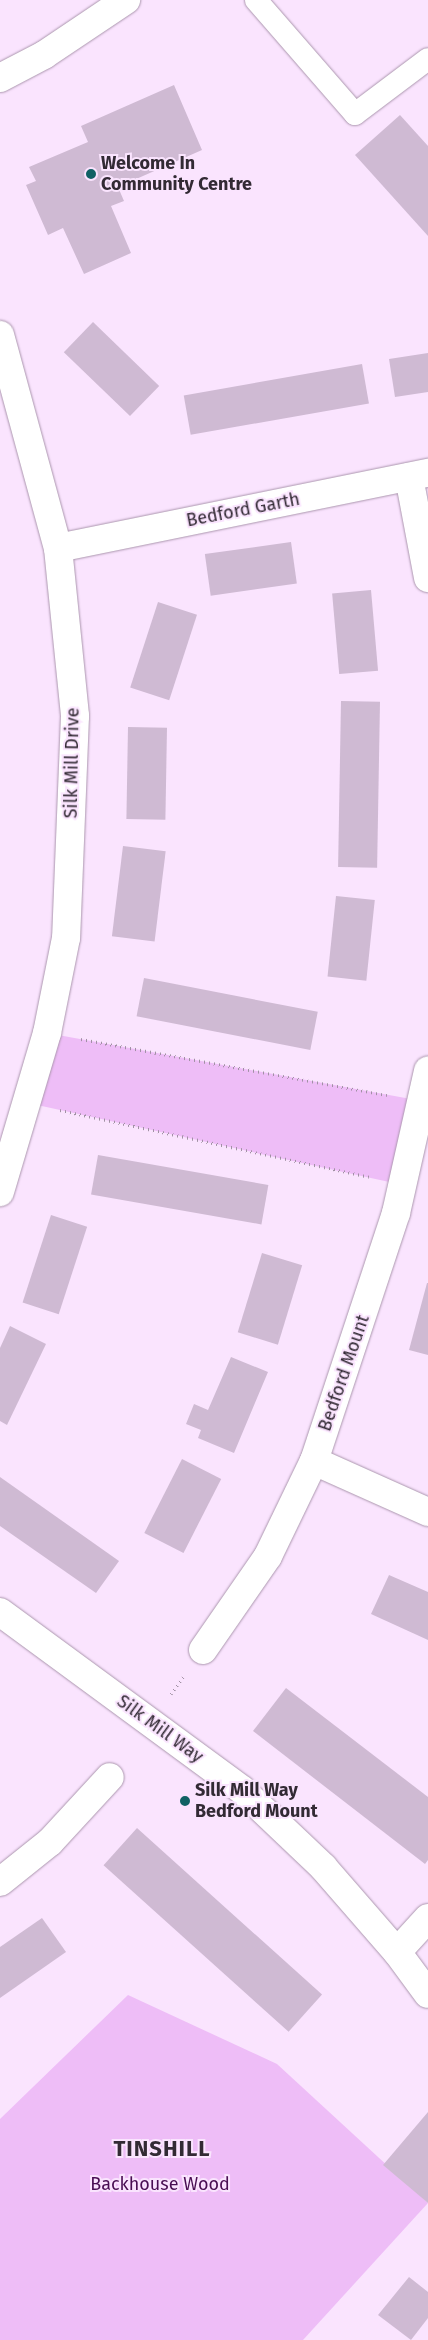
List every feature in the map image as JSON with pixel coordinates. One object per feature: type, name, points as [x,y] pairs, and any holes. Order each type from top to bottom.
[{"type":"street","points":[[0,78],[44,55],[126,0]]},
{"type":"street","name":"Silk Mill Drive","points":[[0,335],[58,548],[75,716],[66,938],[47,1033],[28,1103],[0,1192]]},
{"type":"street","points":[[419,475],[428,578]]},
{"type":"street","name":"Bedford Garth","points":[[58,548],[419,475]]},
{"type":"street","name":"Bedford Mount","points":[[203,1650],[268,1556],[314,1461],[344,1377],[403,1185],[422,1134],[422,1101],[428,1071]]},
{"type":"street","points":[[314,1461],[428,1512]]},
{"type":"street","name":"Silk Mill Way","points":[[0,1612],[242,1790],[323,1867],[396,1952],[428,1994]]},
{"type":"street","points":[[0,1882],[50,1842],[110,1777]]},
{"type":"street","points":[[396,1952],[428,1918]]},
{"type":"lane","points":[[256,0],[355,114],[428,59]]},
{"type":"path","points":[[47,1033],[422,1101]]},
{"type":"path","points":[[28,1103],[403,1185]]},
{"type":"green space","points":[[47,1033],[422,1101],[403,1185],[28,1103]]},
{"type":"green space","name":"Backhouse Wood","points":[[128,1995],[277,2064],[428,2203],[303,2340],[0,2340],[0,2119]]},
{"type":"building","name":"Welcome In Community Centre","points":[[174,85],[202,150],[118,187],[124,201],[111,206],[131,253],[84,274],[63,228],[48,235],[26,185],[36,181],[29,167],[88,142],[81,126]]},
{"type":"building","points":[[400,115],[428,146],[428,236],[355,155]]},
{"type":"building","points":[[93,322],[159,386],[130,416],[64,352]]},
{"type":"building","points":[[428,353],[428,392],[395,397],[389,359]]},
{"type":"building","points":[[362,364],[369,403],[191,435],[184,395]]},
{"type":"building","points":[[291,542],[297,584],[211,596],[205,554]]},
{"type":"building","points":[[371,590],[378,671],[339,674],[332,593]]},
{"type":"building","points":[[158,602],[197,615],[169,700],[130,688]]},
{"type":"building","points":[[341,701],[380,702],[377,868],[338,867]]},
{"type":"building","points":[[128,727],[167,728],[165,820],[126,819]]},
{"type":"building","points":[[123,846],[166,851],[155,942],[112,936]]},
{"type":"building","points":[[336,896],[375,900],[366,981],[328,977]]},
{"type":"building","points":[[144,978],[318,1012],[310,1050],[137,1016]]},
{"type":"building","points":[[98,1155],[268,1185],[261,1224],[91,1194]]},
{"type":"building","points":[[51,1215],[87,1227],[59,1314],[23,1302]]},
{"type":"building","points":[[262,1253],[302,1265],[278,1345],[238,1332]]},
{"type":"building","points":[[428,1283],[428,1355],[409,1350]]},
{"type":"building","points":[[10,1326],[46,1344],[7,1425],[0,1421],[0,1348]]},
{"type":"building","points":[[231,1357],[268,1372],[234,1453],[198,1438],[201,1430],[186,1424],[194,1404],[208,1410]]},
{"type":"building","points":[[182,1459],[221,1479],[184,1553],[144,1533]]},
{"type":"building","points":[[0,1477],[119,1561],[96,1593],[0,1526]]},
{"type":"building","points":[[389,1575],[428,1592],[428,1640],[371,1614]]},
{"type":"building","points":[[286,1688],[428,1797],[428,1860],[425,1864],[253,1731]]},
{"type":"building","points":[[137,1828],[322,1995],[289,2032],[104,1865]]},
{"type":"building","points":[[42,1918],[66,1952],[0,1998],[0,1947]]},
{"type":"building","points":[[428,2112],[428,2203],[383,2165]]},
{"type":"building","points":[[409,2277],[428,2292],[428,2318],[411,2340],[378,2315]]},
{"type":"place","name":"Welcome In Community Centre","points":[[91,174]]},
{"type":"place","name":"Silk Mill Way Bedford Mount","points":[[185,1801]]},
{"type":"district","name":"TINSHILL","points":[[162,2149]]}]
